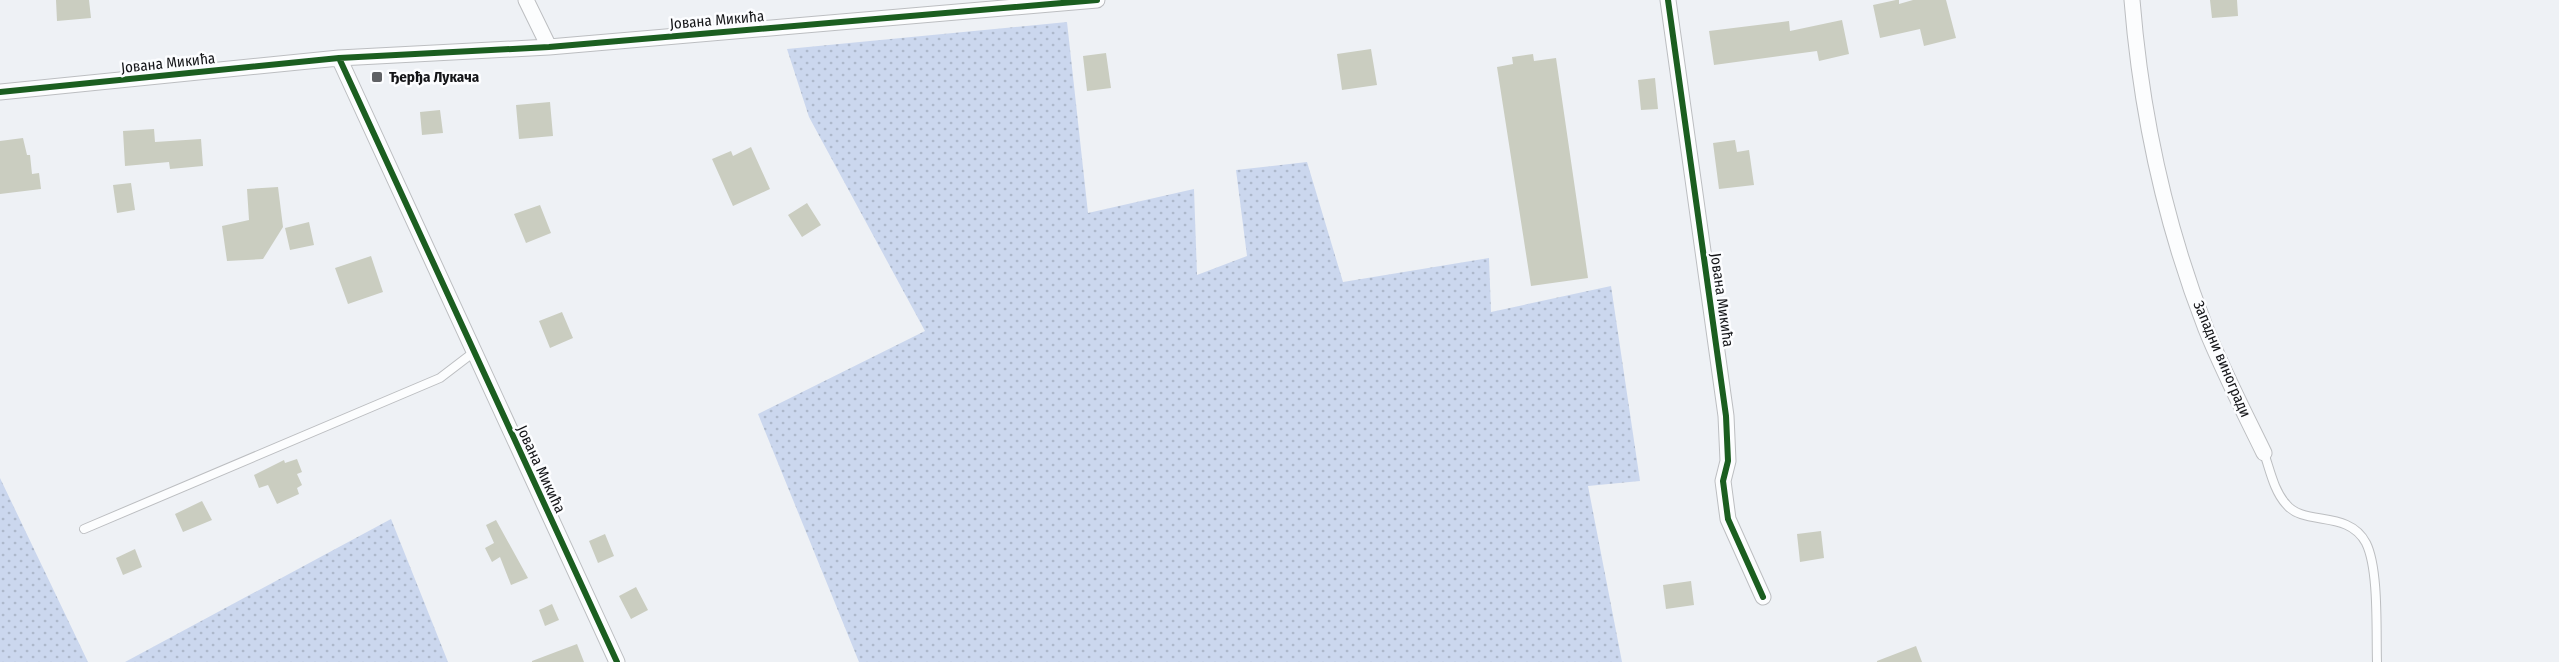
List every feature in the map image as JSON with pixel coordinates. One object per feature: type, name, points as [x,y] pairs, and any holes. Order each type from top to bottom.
[{"type":"street","points":[[526,0],[549,46]]},
{"type":"street","name":"Јована Микића","points":[[0,93],[339,58],[549,46],[1098,0]]},
{"type":"street","name":"Јована Микића","points":[[1668,0],[1726,416],[1728,460],[1723,481],[1728,519],[1763,597]]},
{"type":"street","name":"Западни виногради","points":[[2132,0],[2152,144],[2168,207],[2206,329],[2264,453]]},
{"type":"street","name":"Јована Микића","points":[[339,58],[617,662]]},
{"type":"lane","points":[[84,529],[440,378],[474,352]]},
{"type":"lane","name":"Западни виногради","points":[[2264,453],[2279,494],[2292,510],[2344,524],[2356,530],[2366,542],[2371,556],[2374,579],[2378,662]]},
{"type":"shaded area","points":[[1067,22],[1088,213],[1194,189],[1197,275],[1247,256],[1236,170],[1307,162],[1343,282],[1489,258],[1491,312],[1611,286],[1640,481],[1588,486],[1622,662],[859,662],[758,414],[925,331],[809,117],[787,49]]},
{"type":"shaded area","points":[[0,478],[88,662],[0,662]]},
{"type":"shaded area","points":[[391,519],[448,662],[125,662]]},
{"type":"building","points":[[56,0],[89,0],[91,18],[57,21]]},
{"type":"building","points":[[1899,0],[1899,4],[1913,0],[1946,0],[1956,38],[1924,46],[1920,29],[1880,38],[1873,5]]},
{"type":"building","points":[[2210,0],[2237,0],[2238,16],[2212,18]]},
{"type":"building","points":[[1842,20],[1849,54],[1819,61],[1817,51],[1714,65],[1709,31],[1789,21],[1790,31]]},
{"type":"building","points":[[1371,49],[1377,85],[1342,90],[1337,54]]},
{"type":"building","points":[[1106,53],[1111,88],[1087,91],[1083,56]]},
{"type":"building","points":[[1533,54],[1534,61],[1556,58],[1588,278],[1531,286],[1497,67],[1513,64],[1512,57]]},
{"type":"building","points":[[1655,78],[1658,109],[1641,110],[1638,80]]},
{"type":"building","points":[[550,102],[553,136],[519,139],[516,105]]},
{"type":"building","points":[[440,110],[443,133],[422,135],[420,112]]},
{"type":"building","points":[[154,129],[155,142],[201,139],[203,166],[170,169],[169,162],[125,166],[123,131]]},
{"type":"building","points":[[23,138],[27,155],[30,155],[32,174],[39,173],[41,189],[0,194],[0,141]]},
{"type":"building","points":[[1735,140],[1737,152],[1749,150],[1754,185],[1719,189],[1713,143]]},
{"type":"building","points":[[751,147],[770,189],[733,206],[712,159],[731,151],[733,156]]},
{"type":"building","points":[[131,183],[135,210],[117,213],[113,185]]},
{"type":"building","points":[[278,187],[283,227],[263,259],[227,261],[222,226],[249,220],[247,189]]},
{"type":"building","points":[[807,203],[821,225],[802,237],[788,215]]},
{"type":"building","points":[[540,205],[551,233],[526,243],[514,214]]},
{"type":"building","points":[[309,222],[314,245],[290,250],[285,228]]},
{"type":"building","points":[[371,256],[383,292],[348,304],[335,268]]},
{"type":"building","points":[[562,312],[573,338],[550,348],[539,321]]},
{"type":"building","points":[[297,459],[302,472],[297,474],[302,485],[297,488],[299,494],[277,504],[268,485],[259,488],[254,475],[284,460],[285,463]]},
{"type":"building","points":[[202,501],[212,520],[183,532],[175,514]]},
{"type":"building","points":[[496,520],[528,578],[511,585],[500,557],[492,562],[485,548],[494,543],[486,525]]},
{"type":"building","points":[[1821,531],[1824,558],[1800,562],[1797,534]]},
{"type":"building","points":[[605,534],[614,556],[598,563],[589,541]]},
{"type":"building","points":[[135,549],[142,567],[123,575],[116,558]]},
{"type":"building","points":[[1691,581],[1694,605],[1666,609],[1663,585]]},
{"type":"building","points":[[636,587],[648,610],[631,619],[619,596]]},
{"type":"building","points":[[552,604],[559,620],[545,626],[539,610]]},
{"type":"building","points":[[577,644],[584,662],[532,662],[532,661]]},
{"type":"building","points":[[1916,646],[1922,662],[1877,662],[1877,661]]},
{"type":"cycle path","points":[[0,92],[339,58],[549,47],[1097,0]]},
{"type":"cycle path","points":[[1668,0],[1726,416],[1728,461],[1723,481],[1728,519],[1763,597]]},
{"type":"cycle path","points":[[339,58],[617,662]]},
{"type":"place","name":"Ђерђа Лукача","points":[[377,77]]}]
